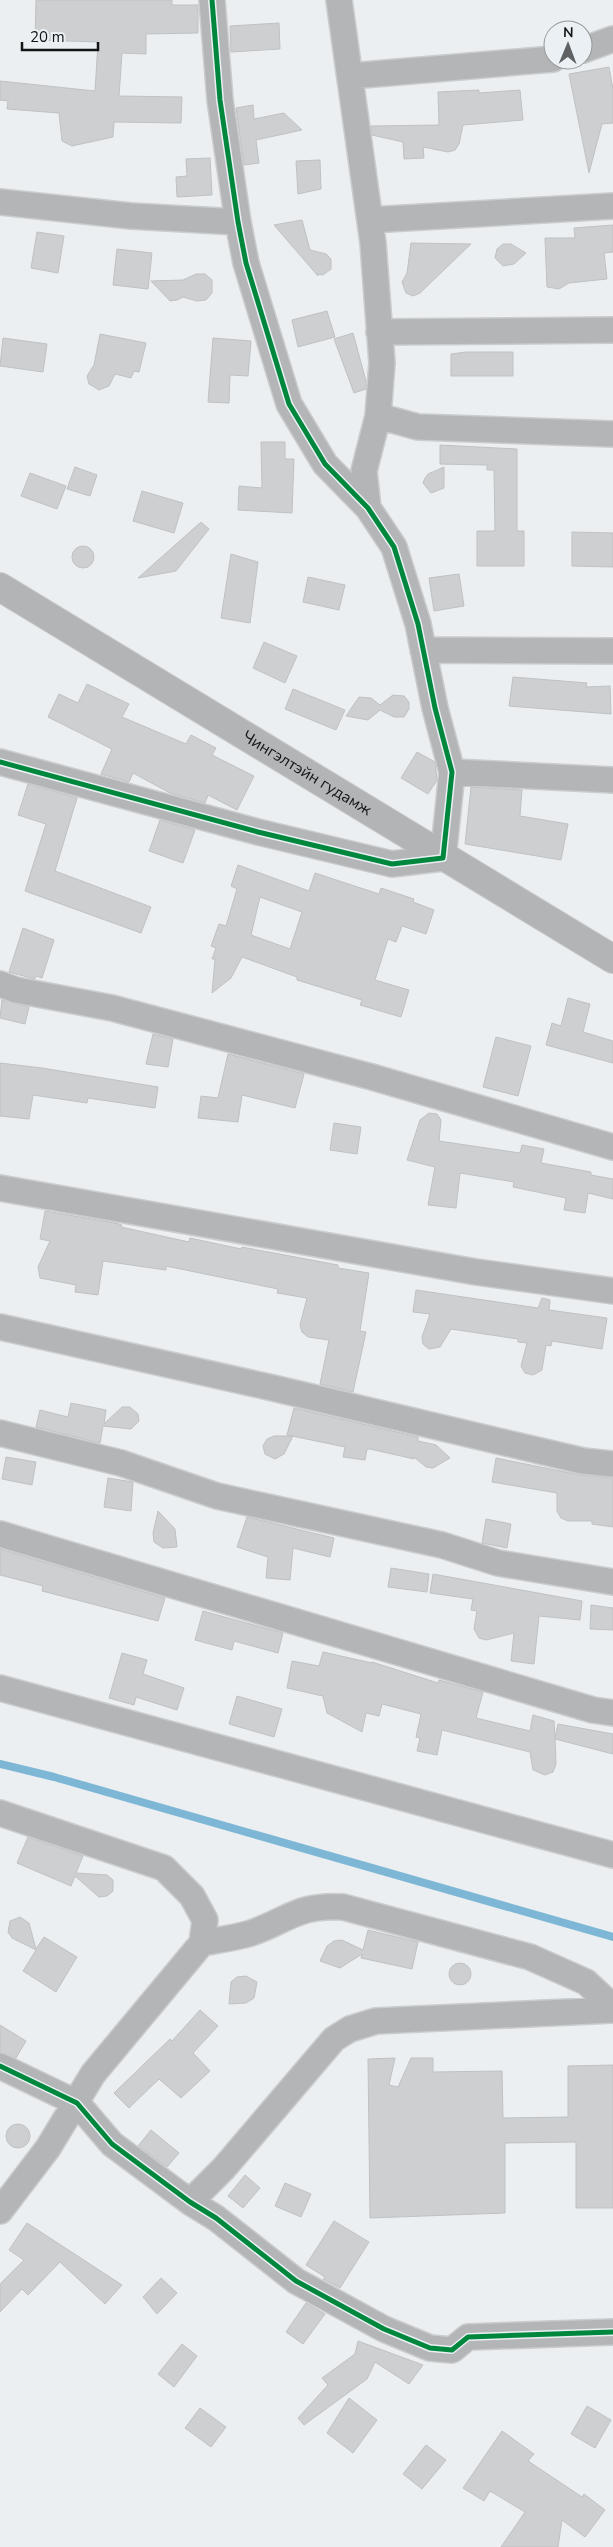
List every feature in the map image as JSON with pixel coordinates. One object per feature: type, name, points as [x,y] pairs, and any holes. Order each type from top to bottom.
[{"type":"main road","name":"Чингэлтэйн гудамж","points":[[0,587],[613,959]]},
{"type":"street","points":[[0,762],[258,832],[392,864],[444,858],[452,772],[418,624],[394,547],[368,508],[324,464],[289,404],[246,263],[238,222],[220,100],[212,0]]},
{"type":"street","points":[[339,0],[370,220],[382,363],[378,416],[364,471],[368,508]]},
{"type":"street","points":[[593,46],[613,39]]},
{"type":"street","points":[[351,76],[543,60]]},
{"type":"street","points":[[0,202],[131,216],[238,222]]},
{"type":"street","points":[[370,220],[613,206]]},
{"type":"street","points":[[379,332],[613,330]]},
{"type":"street","points":[[378,416],[418,427],[613,434]]},
{"type":"street","points":[[423,650],[613,651]]},
{"type":"street","points":[[452,772],[613,780]]},
{"type":"street","points":[[0,984],[16,990],[131,1013],[372,1077],[613,1147]]},
{"type":"street","points":[[0,1188],[476,1272],[613,1291]]},
{"type":"street","points":[[0,1327],[273,1388],[584,1461],[613,1464]]},
{"type":"street","points":[[0,1433],[121,1463],[217,1496],[442,1546],[498,1563],[613,1582]]},
{"type":"street","points":[[0,1534],[593,1710],[613,1714]]},
{"type":"street","points":[[0,1688],[613,1855]]},
{"type":"street","points":[[0,1813],[164,1868],[192,1896],[205,1920],[202,1943],[93,2074],[48,2148],[0,2211]]},
{"type":"street","points":[[202,1943],[252,1932],[301,1910],[324,1906],[343,1907],[530,1957],[586,1982],[613,2008]]},
{"type":"street","points":[[190,2202],[224,2168],[334,2039],[350,2029],[376,2021],[613,2008]]},
{"type":"street","points":[[0,2066],[77,2102],[112,2144],[190,2202],[216,2218],[296,2281],[384,2329],[430,2348],[452,2350],[468,2337],[613,2332]]},
{"type":"building","points":[[36,0],[172,0],[172,5],[198,5],[198,33],[146,34],[146,54],[122,53],[119,96],[182,97],[181,123],[114,122],[113,137],[72,146],[62,141],[59,113],[7,109],[8,101],[0,100],[0,81],[95,91],[98,42],[35,40]]},
{"type":"building","points":[[279,23],[280,49],[231,52],[230,26]]},
{"type":"building","points":[[609,67],[613,89],[613,123],[602,124],[589,173],[569,74]]},
{"type":"building","points":[[479,90],[479,93],[520,90],[523,120],[463,125],[459,144],[455,150],[448,152],[423,147],[424,158],[404,159],[403,142],[372,135],[371,126],[439,125],[438,92]]},
{"type":"building","points":[[253,105],[254,119],[284,113],[302,130],[256,140],[259,163],[244,165],[236,108]]},
{"type":"building","points":[[210,158],[212,195],[177,197],[176,177],[187,176],[186,159]]},
{"type":"building","points":[[320,160],[321,189],[298,194],[296,161]]},
{"type":"building","points":[[302,220],[310,250],[326,254],[331,259],[331,269],[323,275],[317,274],[318,276],[274,225]]},
{"type":"building","points":[[613,225],[613,252],[604,253],[607,279],[569,283],[559,289],[547,287],[545,238],[575,238],[574,228]]},
{"type":"building","points":[[37,232],[64,236],[58,273],[31,268]]},
{"type":"building","points":[[411,243],[471,244],[420,293],[413,296],[406,293],[402,282],[407,273]]},
{"type":"building","points":[[503,244],[511,244],[526,253],[514,264],[503,266],[495,258],[497,249]]},
{"type":"building","points":[[117,249],[152,253],[148,289],[113,285]]},
{"type":"building","points":[[196,274],[205,274],[212,280],[212,293],[206,300],[197,301],[183,297],[170,301],[151,281],[183,280]]},
{"type":"building","points":[[327,311],[335,337],[298,347],[292,320]]},
{"type":"building","points":[[353,333],[366,381],[366,389],[354,393],[334,339]]},
{"type":"building","points":[[100,334],[146,343],[139,372],[134,371],[131,378],[115,374],[109,386],[99,390],[89,384],[87,376],[94,365]]},
{"type":"building","points":[[3,338],[47,344],[43,372],[0,366]]},
{"type":"building","points":[[213,338],[251,341],[248,376],[230,375],[229,403],[208,402]]},
{"type":"building","points":[[466,352],[513,352],[513,376],[451,376],[451,354]]},
{"type":"building","points":[[261,442],[285,442],[285,459],[294,459],[292,513],[238,510],[239,486],[262,488]]},
{"type":"building","points":[[440,445],[517,449],[517,531],[524,531],[524,566],[477,566],[477,531],[495,531],[494,470],[487,470],[487,465],[440,464]]},
{"type":"building","points":[[75,467],[97,475],[90,496],[67,489]]},
{"type":"building","points":[[444,467],[444,488],[431,493],[423,483],[425,478],[428,474]]},
{"type":"building","points":[[30,473],[66,486],[57,509],[21,496]]},
{"type":"building","points":[[142,491],[183,503],[174,533],[133,521]]},
{"type":"building","points":[[201,522],[209,529],[176,571],[138,578]]},
{"type":"building","points":[[572,532],[613,533],[613,567],[572,566]]},
{"type":"building","points":[[83,546],[91,549],[94,557],[91,565],[83,568],[75,565],[72,557],[75,549]]},
{"type":"building","points":[[231,554],[258,562],[250,623],[221,618]]},
{"type":"building","points":[[459,574],[464,606],[434,611],[429,578]]},
{"type":"building","points":[[308,577],[345,585],[339,610],[303,602]]},
{"type":"building","points":[[264,642],[297,656],[285,683],[253,668]]},
{"type":"building","points":[[513,677],[587,683],[586,687],[610,686],[611,714],[509,706]]},
{"type":"building","points":[[87,684],[129,704],[122,717],[186,744],[191,735],[216,748],[212,755],[254,776],[237,810],[208,795],[205,803],[170,793],[133,773],[129,782],[101,774],[112,749],[48,717],[59,694],[78,703]]},
{"type":"building","points":[[293,689],[345,710],[336,730],[285,709]]},
{"type":"building","points":[[393,695],[404,696],[409,702],[409,709],[404,717],[394,717],[380,710],[368,720],[346,716],[359,697],[371,698],[380,705]]},
{"type":"building","points":[[417,752],[435,762],[437,780],[428,794],[401,778]]},
{"type":"building","points":[[28,784],[77,798],[55,871],[151,907],[141,933],[25,891],[46,824],[18,815]]},
{"type":"building","points":[[471,787],[522,790],[520,816],[568,824],[561,860],[465,844]]},
{"type":"building","points":[[160,820],[195,830],[183,863],[149,851]]},
{"type":"building","points":[[238,865],[309,891],[315,873],[379,894],[381,888],[414,899],[413,902],[434,910],[426,934],[402,926],[396,942],[388,939],[375,980],[409,990],[401,1017],[360,1005],[362,1000],[297,980],[297,977],[242,957],[231,978],[212,993],[215,959],[212,959],[216,948],[211,946],[219,924],[226,926],[237,889],[231,886]],"holes":[[[260,897],[302,912],[290,949],[251,935]]]},
{"type":"building","points":[[23,928],[54,940],[42,978],[36,976],[35,979],[9,972]]},
{"type":"building","points":[[568,998],[590,1004],[583,1032],[613,1041],[613,1063],[546,1045],[552,1023],[561,1026]]},
{"type":"building","points":[[2,1000],[29,1007],[25,1024],[0,1018]]},
{"type":"building","points":[[153,1034],[173,1039],[168,1067],[146,1064]]},
{"type":"building","points":[[496,1037],[531,1046],[518,1096],[483,1087]]},
{"type":"building","points":[[228,1054],[304,1074],[295,1108],[242,1095],[238,1122],[198,1118],[201,1096],[218,1098]]},
{"type":"building","points":[[0,1063],[158,1087],[155,1108],[88,1098],[87,1103],[33,1095],[29,1119],[0,1116]]},
{"type":"building","points":[[429,1113],[437,1114],[441,1120],[439,1141],[520,1153],[522,1145],[544,1149],[541,1163],[591,1172],[591,1175],[613,1179],[613,1199],[588,1193],[585,1213],[564,1210],[566,1198],[513,1187],[514,1182],[460,1173],[456,1208],[428,1205],[435,1167],[407,1160],[420,1120]]},
{"type":"building","points":[[334,1123],[361,1127],[357,1154],[330,1150]]},
{"type":"building","points":[[45,1211],[115,1223],[122,1225],[121,1227],[189,1242],[190,1238],[241,1249],[242,1247],[338,1265],[338,1268],[369,1273],[360,1331],[366,1332],[353,1392],[320,1384],[329,1340],[308,1337],[302,1332],[300,1325],[307,1298],[277,1293],[278,1289],[166,1266],[166,1270],[103,1261],[98,1295],[75,1292],[76,1285],[40,1278],[38,1267],[50,1241],[40,1239]]},
{"type":"building","points":[[416,1290],[538,1308],[542,1298],[550,1300],[549,1310],[607,1318],[602,1349],[552,1341],[551,1346],[546,1345],[542,1370],[533,1375],[525,1373],[521,1366],[527,1343],[518,1342],[518,1339],[451,1329],[440,1347],[429,1349],[423,1344],[422,1337],[430,1314],[413,1312]]},
{"type":"building","points":[[71,1403],[106,1410],[104,1424],[122,1407],[130,1407],[138,1414],[139,1421],[131,1429],[103,1426],[100,1443],[36,1427],[40,1410],[68,1417]]},
{"type":"building","points":[[294,1408],[418,1437],[418,1441],[436,1445],[450,1458],[433,1468],[426,1467],[414,1457],[414,1459],[370,1449],[367,1449],[365,1460],[343,1457],[345,1447],[287,1435]]},
{"type":"building","points":[[274,1436],[293,1436],[284,1454],[275,1459],[265,1454],[263,1446],[267,1439]]},
{"type":"building","points":[[6,1457],[36,1462],[32,1485],[2,1479]]},
{"type":"building","points":[[496,1458],[580,1475],[613,1478],[613,1527],[592,1524],[592,1521],[568,1521],[561,1518],[557,1511],[557,1493],[492,1482]]},
{"type":"building","points":[[108,1478],[133,1482],[131,1511],[104,1507]]},
{"type":"building","points":[[158,1511],[175,1529],[177,1547],[163,1548],[154,1542],[153,1533]]},
{"type":"building","points":[[247,1517],[334,1538],[330,1557],[293,1548],[290,1580],[266,1578],[268,1557],[237,1547]]},
{"type":"building","points":[[486,1519],[511,1524],[507,1548],[482,1543]]},
{"type":"building","points":[[0,1549],[165,1598],[158,1621],[42,1591],[43,1586],[0,1575]]},
{"type":"building","points":[[391,1568],[429,1574],[427,1592],[388,1587]]},
{"type":"building","points":[[433,1574],[582,1601],[580,1620],[539,1616],[534,1664],[511,1661],[514,1633],[486,1640],[479,1638],[474,1629],[477,1611],[471,1610],[473,1599],[430,1593]]},
{"type":"building","points":[[591,1605],[613,1608],[613,1630],[590,1629]]},
{"type":"building","points":[[203,1611],[283,1633],[278,1653],[234,1641],[232,1650],[195,1640]]},
{"type":"building","points":[[323,1652],[372,1662],[438,1683],[439,1680],[483,1692],[476,1718],[530,1731],[533,1715],[554,1721],[555,1738],[558,1724],[613,1734],[613,1754],[555,1739],[556,1764],[553,1772],[545,1775],[533,1770],[530,1752],[442,1730],[437,1755],[417,1751],[420,1738],[416,1737],[421,1714],[382,1704],[379,1716],[366,1713],[362,1732],[327,1713],[323,1696],[287,1688],[292,1661],[319,1666]]},
{"type":"building","points":[[122,1653],[147,1660],[143,1674],[184,1688],[177,1710],[136,1697],[134,1705],[109,1698]]},
{"type":"building","points":[[237,1696],[282,1709],[274,1737],[229,1724]]},
{"type":"building","points":[[28,1837],[83,1856],[76,1873],[107,1875],[113,1880],[113,1891],[107,1896],[99,1897],[75,1876],[71,1886],[17,1863]]},
{"type":"building","points":[[20,1917],[29,1923],[36,1949],[44,1937],[77,1957],[56,1992],[23,1971],[36,1950],[12,1938],[8,1932],[10,1921]]},
{"type":"building","points":[[368,1930],[418,1942],[412,1969],[361,1958],[362,1954],[340,1968],[320,1961],[327,1946],[334,1941],[342,1940],[363,1950]]},
{"type":"building","points":[[460,1963],[468,1966],[471,1974],[468,1982],[460,1985],[452,1982],[449,1974],[452,1966]]},
{"type":"building","points":[[246,1976],[257,1982],[254,1998],[246,2003],[229,2004],[231,1982],[237,1977]]},
{"type":"building","points":[[200,2010],[218,2026],[193,2053],[210,2071],[181,2098],[159,2079],[129,2108],[114,2093],[170,2039],[172,2041]]},
{"type":"building","points":[[0,2025],[26,2041],[16,2058],[0,2052]]},
{"type":"building","points":[[395,2058],[389,2085],[398,2087],[411,2058],[433,2058],[433,2072],[502,2071],[503,2118],[568,2117],[568,2066],[613,2065],[613,2208],[576,2208],[576,2142],[505,2143],[505,2213],[370,2218],[368,2059]]},
{"type":"building","points":[[18,2124],[26,2128],[30,2136],[26,2144],[18,2148],[10,2144],[6,2136],[10,2128]]},
{"type":"building","points":[[151,2130],[179,2153],[167,2167],[138,2146]]},
{"type":"building","points":[[245,2175],[260,2188],[243,2208],[228,2196]]},
{"type":"building","points":[[285,2183],[311,2194],[301,2217],[275,2206]]},
{"type":"building","points":[[334,2221],[369,2242],[340,2288],[323,2279],[325,2277],[306,2265]]},
{"type":"building","points":[[27,2223],[122,2285],[105,2304],[60,2262],[28,2295],[22,2289],[0,2312],[0,2284],[24,2260],[9,2250]]},
{"type":"building","points":[[161,2278],[177,2293],[157,2314],[143,2297]]},
{"type":"building","points":[[306,2303],[325,2314],[303,2344],[286,2332]]},
{"type":"building","points":[[358,2341],[423,2365],[409,2384],[375,2362],[367,2379],[304,2425],[298,2418],[328,2385],[322,2378],[355,2354]]},
{"type":"building","points":[[182,2344],[197,2356],[174,2387],[158,2374]]},
{"type":"building","points":[[349,2398],[377,2420],[353,2453],[327,2433]]},
{"type":"building","points":[[587,2406],[611,2420],[595,2448],[571,2434]]},
{"type":"building","points":[[200,2408],[226,2427],[211,2447],[185,2428]]},
{"type":"building","points":[[502,2431],[534,2454],[528,2461],[582,2497],[584,2494],[605,2510],[585,2537],[562,2520],[558,2547],[501,2547],[525,2512],[490,2491],[484,2501],[463,2488]]},
{"type":"building","points":[[426,2445],[446,2460],[422,2489],[403,2474]]},
{"type":"waterway","points":[[0,1764],[54,1777],[613,1937]]},
{"type":"cycle path","points":[[0,762],[258,832],[392,864],[443,858],[452,772],[435,708],[418,624],[394,547],[368,508],[325,464],[289,404],[246,263],[238,222],[220,100],[212,0]]},
{"type":"cycle path","points":[[0,2066],[77,2103],[112,2144],[190,2202],[216,2218],[296,2281],[384,2329],[430,2348],[452,2350],[468,2337],[613,2332]]}]
